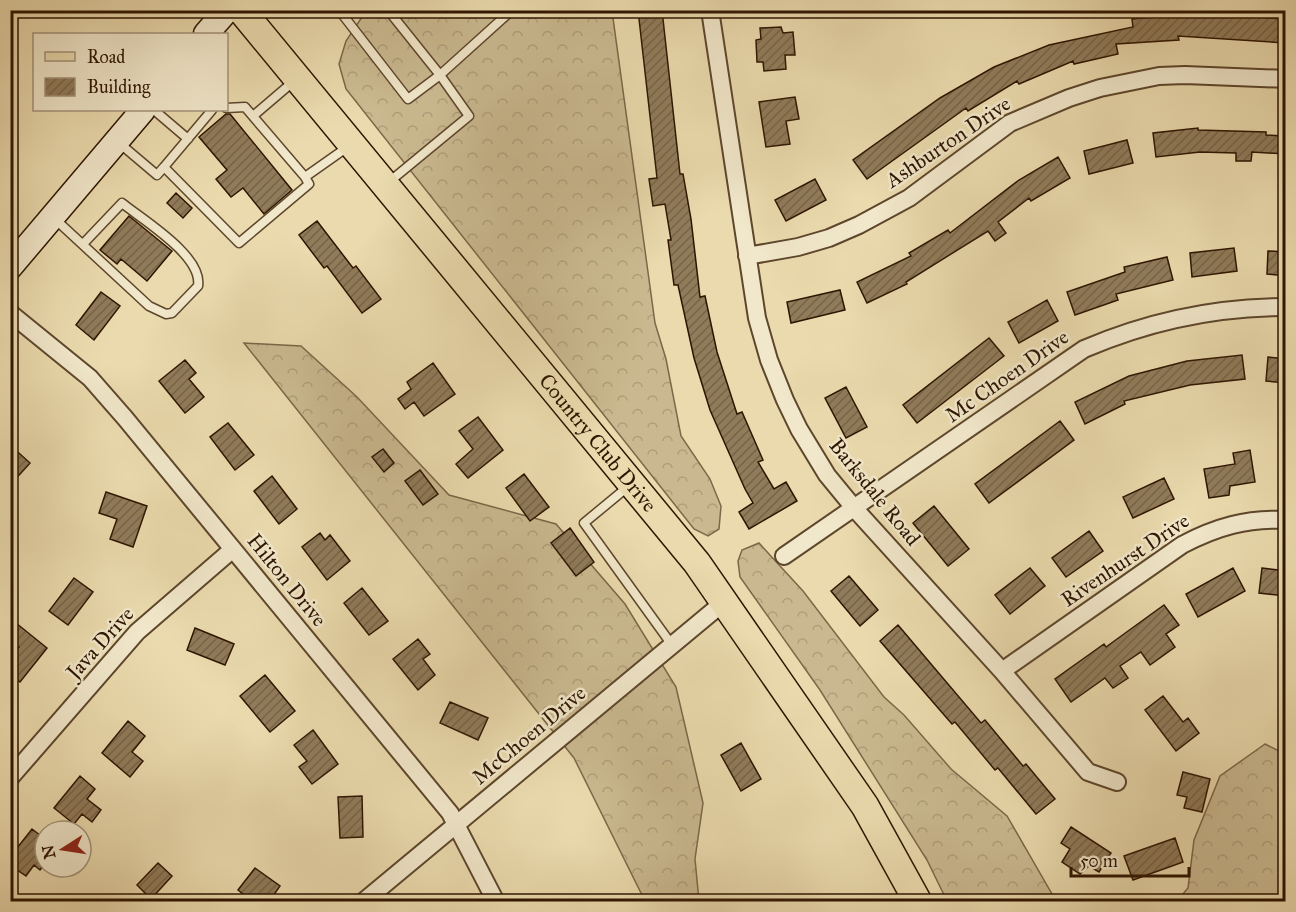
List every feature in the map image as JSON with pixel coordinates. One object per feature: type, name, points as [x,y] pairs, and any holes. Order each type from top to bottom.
[{"type":"main road","points":[[207,33],[226,10]]},
{"type":"main road","name":"Country Club Drive","points":[[241,10],[697,563],[865,806],[918,902]]},
{"type":"main road","points":[[13,258],[53,216],[142,111]]},
{"type":"street","name":"Barksdale Road","points":[[710,10],[757,318],[769,360],[799,429],[827,476],[1002,671],[1088,771],[1117,782]]},
{"type":"street","name":"Ashburton Drive","points":[[747,256],[798,247],[830,238],[860,225],[909,198],[1010,123],[1069,98],[1100,88],[1159,76],[1286,79]]},
{"type":"street","name":"Mc Choen Drive","points":[[784,556],[1084,349],[1114,336],[1176,318],[1250,307],[1286,307]]},
{"type":"street","name":"Hilton Drive","points":[[10,313],[90,378],[233,549],[450,813],[496,902]]},
{"type":"street","name":"Rivenhurst Drive","points":[[1002,671],[1182,545],[1221,526],[1263,519],[1286,520]]},
{"type":"street","name":"Java Drive","points":[[10,778],[137,632],[233,549]]},
{"type":"street","name":"McChoen Drive","points":[[363,902],[724,602]]},
{"type":"lane","points":[[339,11],[355,24],[378,52],[387,72],[408,99],[440,75],[512,10]]},
{"type":"lane","points":[[386,184],[469,116],[440,75],[414,49],[389,16]]},
{"type":"lane","points":[[387,72],[395,65]]},
{"type":"lane","points":[[253,116],[298,78]]},
{"type":"lane","points":[[164,167],[239,243],[309,184],[245,107],[228,108]]},
{"type":"lane","points":[[155,111],[188,140]]},
{"type":"lane","points":[[116,141],[157,175],[212,111]]},
{"type":"lane","points":[[305,177],[352,143]]},
{"type":"lane","points":[[53,216],[148,306],[166,314],[174,311],[198,286],[199,280],[193,265],[175,244],[122,203],[83,244]]},
{"type":"lane","points":[[632,483],[584,523],[672,645]]},
{"type":"green space","points":[[366,11],[612,11],[655,323],[666,359],[681,436],[710,479],[721,506],[719,529],[708,536],[694,529],[346,89],[339,64],[346,41]]},
{"type":"green space","points":[[244,343],[301,346],[357,397],[449,495],[556,524],[625,604],[676,687],[703,803],[695,859],[699,901],[645,901],[574,758]]},
{"type":"green space","points":[[759,543],[803,591],[884,697],[904,715],[951,769],[1007,816],[1056,901],[947,901],[927,860],[820,690],[740,577],[738,561],[742,550]]},
{"type":"green space","points":[[1265,744],[1285,754],[1285,901],[1177,901],[1188,888],[1194,840],[1220,776]]},
{"type":"building","points":[[638,10],[662,10],[680,174],[683,174],[691,219],[700,297],[705,296],[717,352],[737,414],[742,412],[763,460],[758,462],[774,489],[786,482],[797,501],[749,529],[739,512],[753,503],[710,410],[694,358],[678,285],[674,285],[668,240],[671,240],[665,204],[653,206],[649,179],[657,178]]},
{"type":"building","points":[[1196,13],[1286,19],[1286,43],[1178,36],[1179,40],[1116,44],[1118,54],[1074,64],[1073,61],[1019,84],[1017,81],[968,111],[966,108],[867,179],[853,160],[940,98],[994,67],[1049,45],[1133,27],[1132,19]]},
{"type":"building","points":[[781,27],[783,33],[793,32],[795,55],[785,55],[786,69],[764,71],[763,62],[757,62],[756,40],[761,39],[760,28]]},
{"type":"building","points":[[795,97],[799,119],[786,121],[790,144],[766,147],[759,102]]},
{"type":"building","points":[[226,114],[230,114],[292,190],[264,214],[243,188],[231,197],[216,179],[227,170],[199,137]]},
{"type":"building","points":[[1198,128],[1198,130],[1266,132],[1266,135],[1286,136],[1286,154],[1252,152],[1251,161],[1236,161],[1236,153],[1200,152],[1156,157],[1153,133]]},
{"type":"building","points":[[1127,140],[1133,163],[1089,174],[1084,151]]},
{"type":"building","points":[[1058,157],[1070,178],[1031,201],[1029,198],[998,222],[1006,233],[995,241],[988,231],[906,282],[907,284],[867,303],[857,282],[911,256],[909,253],[948,230],[950,233],[1019,180]]},
{"type":"building","points":[[815,179],[826,200],[786,221],[775,200]]},
{"type":"building","points":[[176,193],[192,208],[183,218],[167,203]]},
{"type":"building","points":[[129,216],[172,251],[147,281],[121,259],[117,264],[100,250]]},
{"type":"building","points":[[317,221],[353,268],[356,266],[381,299],[362,313],[327,266],[324,268],[299,235]]},
{"type":"building","points":[[1234,248],[1237,271],[1192,277],[1190,253]]},
{"type":"building","points":[[1268,251],[1286,252],[1286,276],[1267,274]]},
{"type":"building","points":[[1167,257],[1173,280],[1116,294],[1118,300],[1075,315],[1067,292],[1125,272],[1124,267]]},
{"type":"building","points":[[840,290],[845,310],[791,323],[787,302]]},
{"type":"building","points":[[101,292],[120,306],[94,340],[76,325]]},
{"type":"building","points":[[1047,300],[1058,321],[1019,343],[1008,322]]},
{"type":"building","points":[[989,338],[1004,356],[917,423],[903,405]]},
{"type":"building","points":[[1242,355],[1245,379],[1190,385],[1124,401],[1125,404],[1085,424],[1075,402],[1129,376],[1187,361]]},
{"type":"building","points":[[1268,357],[1286,359],[1286,383],[1266,381]]},
{"type":"building","points":[[185,360],[196,373],[189,379],[204,397],[185,413],[159,381]]},
{"type":"building","points":[[433,363],[455,394],[424,416],[414,402],[405,409],[398,399],[411,389],[407,382]]},
{"type":"building","points":[[846,387],[867,427],[846,438],[825,398]]},
{"type":"building","points":[[478,417],[503,450],[468,478],[456,464],[473,449],[459,431]]},
{"type":"building","points":[[1060,421],[1074,440],[989,503],[975,484]]},
{"type":"building","points":[[228,423],[254,455],[235,470],[210,437]]},
{"type":"building","points":[[10,445],[30,463],[10,485]]},
{"type":"building","points":[[383,449],[394,463],[384,472],[372,457]]},
{"type":"building","points":[[1250,450],[1255,482],[1230,486],[1229,495],[1209,498],[1204,469],[1235,464],[1233,453]]},
{"type":"building","points":[[420,470],[438,494],[423,505],[405,481]]},
{"type":"building","points":[[524,474],[549,507],[530,521],[506,488]]},
{"type":"building","points":[[272,476],[297,509],[279,524],[254,491]]},
{"type":"building","points":[[1164,478],[1174,499],[1133,518],[1123,497]]},
{"type":"building","points":[[106,492],[147,506],[133,547],[110,539],[117,519],[99,513]]},
{"type":"building","points":[[934,506],[969,549],[948,566],[913,523]]},
{"type":"building","points":[[570,528],[594,562],[576,576],[551,543]]},
{"type":"building","points":[[1089,531],[1103,551],[1066,577],[1052,558]]},
{"type":"building","points":[[320,533],[325,540],[330,535],[350,561],[327,580],[302,547]]},
{"type":"building","points":[[1030,568],[1045,586],[1010,614],[995,595]]},
{"type":"building","points":[[1233,568],[1245,591],[1198,617],[1186,594]]},
{"type":"building","points":[[1262,568],[1286,571],[1286,596],[1259,593]]},
{"type":"building","points":[[849,576],[878,610],[860,626],[831,591]]},
{"type":"building","points":[[74,578],[93,592],[68,625],[49,611]]},
{"type":"building","points":[[362,588],[388,621],[369,635],[344,603]]},
{"type":"building","points":[[1164,605],[1179,625],[1166,634],[1175,647],[1150,665],[1141,652],[1120,666],[1128,678],[1113,688],[1105,678],[1071,702],[1055,679],[1104,644],[1106,647]]},
{"type":"building","points":[[16,623],[47,648],[20,682],[10,674],[10,658],[19,647],[10,640],[10,629]]},
{"type":"building","points":[[898,625],[981,723],[985,720],[1023,766],[1026,764],[1055,799],[1036,814],[998,768],[995,770],[955,722],[952,724],[880,641]]},
{"type":"building","points":[[195,628],[234,644],[225,665],[187,650]]},
{"type":"building","points":[[418,639],[430,654],[423,659],[435,675],[418,690],[393,659]]},
{"type":"building","points":[[265,675],[295,711],[270,732],[240,696]]},
{"type":"building","points":[[1163,696],[1183,722],[1188,718],[1199,733],[1176,751],[1145,710]]},
{"type":"building","points":[[450,702],[488,718],[478,740],[440,723]]},
{"type":"building","points":[[128,721],[145,736],[132,752],[143,761],[130,777],[102,753]]},
{"type":"building","points":[[313,730],[338,764],[312,784],[299,767],[307,761],[294,745]]},
{"type":"building","points":[[741,743],[761,779],[741,791],[721,755]]},
{"type":"building","points":[[1183,772],[1210,779],[1202,812],[1184,808],[1187,797],[1177,795]]},
{"type":"building","points":[[80,776],[95,789],[87,799],[101,810],[93,821],[82,814],[78,819],[68,819],[54,808]]},
{"type":"building","points":[[362,796],[363,837],[340,838],[338,797]]},
{"type":"building","points":[[1071,827],[1111,853],[1099,872],[1089,866],[1080,874],[1062,862],[1070,849],[1061,843]]},
{"type":"building","points":[[33,830],[33,866],[26,876],[10,865],[10,857]]},
{"type":"building","points":[[1175,838],[1183,862],[1133,880],[1124,856]]},
{"type":"building","points":[[158,863],[172,876],[151,899],[137,885]]},
{"type":"building","points":[[255,868],[280,886],[269,902],[240,902],[244,895],[238,890]]}]
